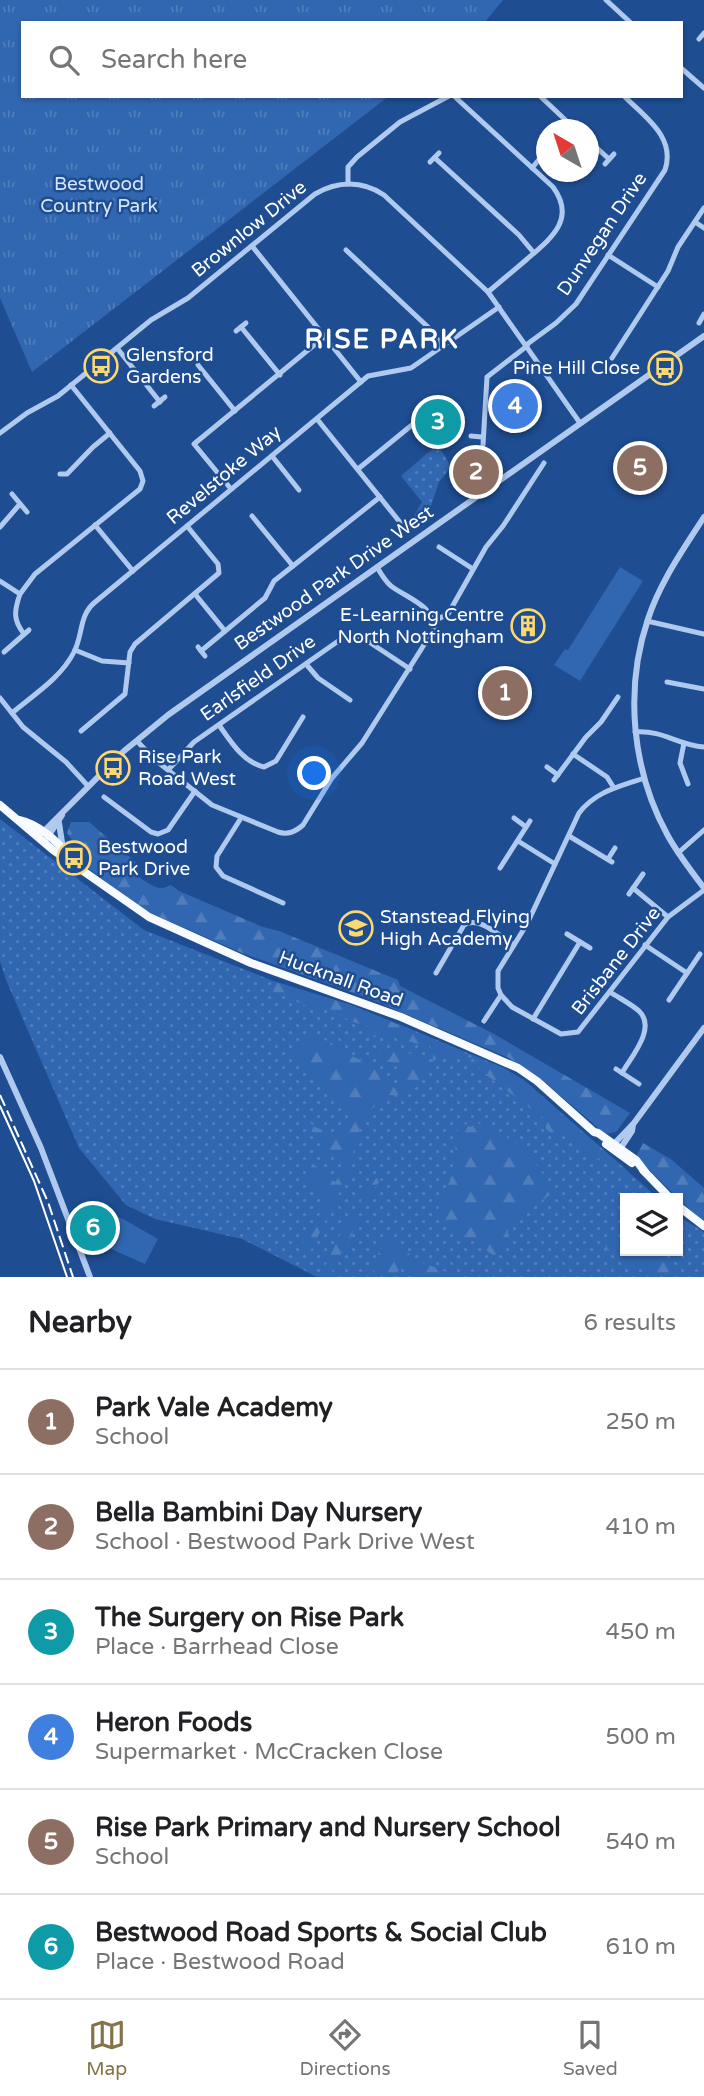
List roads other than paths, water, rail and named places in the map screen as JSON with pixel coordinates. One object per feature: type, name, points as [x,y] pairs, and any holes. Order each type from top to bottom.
[{"type":"main road","name":"Hucknall Road","points":[[0,805],[19,820],[29,822],[73,862],[130,905],[178,931],[288,978],[401,1017],[518,1068],[645,1172],[665,1193]]},
{"type":"main road","name":"Hucknall Road","points":[[42,835],[63,849],[73,862]]},
{"type":"main road","points":[[683,1210],[704,1226]]},
{"type":"street","points":[[606,0],[629,21]]},
{"type":"street","points":[[699,39],[704,33]]},
{"type":"street","points":[[683,70],[704,88]]},
{"type":"street","points":[[448,98],[400,122],[356,157],[347,171],[348,184],[369,187],[384,195],[488,292],[580,423]]},
{"type":"street","points":[[454,98],[557,192],[562,211],[557,232],[488,292]]},
{"type":"street","points":[[542,98],[561,119]]},
{"type":"street","name":"Dunvegan Drive","points":[[483,445],[487,377],[570,311],[668,162],[667,145],[659,129],[626,98]]},
{"type":"street","points":[[599,150],[609,159]]},
{"type":"street","points":[[435,158],[519,235],[534,253]]},
{"type":"street","points":[[532,168],[536,163]]},
{"type":"street","name":"Brownlow Drive","points":[[0,433],[71,385],[151,320],[188,298],[315,194],[330,187],[348,184]]},
{"type":"street","points":[[612,358],[704,208]]},
{"type":"street","points":[[695,222],[704,228]]},
{"type":"street","points":[[252,246],[361,382]]},
{"type":"street","points":[[346,250],[429,328],[443,346]]},
{"type":"street","points":[[608,255],[658,286]]},
{"type":"street","name":"Revelstoke Way","points":[[12,713],[63,669],[75,650],[86,610],[231,489],[372,374],[411,368],[499,307]]},
{"type":"street","points":[[699,323],[704,314]]},
{"type":"street","points":[[241,327],[280,375]]},
{"type":"street","points":[[231,489],[191,447],[325,336]]},
{"type":"street","name":"Bestwood Park Drive West","points":[[63,813],[88,786],[168,715],[704,336]]},
{"type":"street","points":[[117,348],[160,402]]},
{"type":"street","points":[[198,365],[235,411]]},
{"type":"street","points":[[4,652],[27,632],[17,625],[14,615],[20,594],[35,575],[140,489],[143,481],[140,471],[71,385]]},
{"type":"street","points":[[317,419],[380,496],[396,522],[403,526]]},
{"type":"street","points":[[358,470],[421,421]]},
{"type":"street","points":[[60,474],[67,474],[110,433]]},
{"type":"street","points":[[471,436],[482,437]]},
{"type":"street","points":[[272,456],[299,490]]},
{"type":"street","points":[[434,621],[448,614],[486,547],[503,526],[532,475],[544,463]]},
{"type":"street","points":[[12,494],[27,512]]},
{"type":"street","points":[[201,651],[265,598],[273,583],[380,496]]},
{"type":"street","points":[[0,527],[20,504]]},
{"type":"street","points":[[256,517],[293,566]]},
{"type":"street","points":[[704,517],[668,573],[647,621],[635,683],[635,732],[644,778],[658,817],[678,853],[704,889]]},
{"type":"street","points":[[95,525],[133,571]]},
{"type":"street","points":[[81,731],[123,696],[130,652],[135,644],[218,575],[220,568],[187,526]]},
{"type":"street","points":[[439,547],[474,569]]},
{"type":"street","points":[[137,741],[168,771],[217,808],[283,834],[297,830],[303,825],[332,778],[362,743],[433,634],[434,621],[426,609],[390,585],[377,567]]},
{"type":"street","points":[[0,581],[20,594]]},
{"type":"street","points":[[195,594],[225,631]]},
{"type":"street","points":[[647,621],[704,634]]},
{"type":"street","name":"Earlsfield Drive","points":[[168,771],[189,747],[344,637],[354,635],[363,638],[410,669]]},
{"type":"street","points":[[75,650],[102,661],[129,663]]},
{"type":"street","points":[[306,664],[318,678],[351,700]]},
{"type":"street","points":[[667,682],[676,680],[704,689]]},
{"type":"street","points":[[0,698],[23,727],[69,765],[88,786]]},
{"type":"street","points":[[547,767],[556,777],[617,701]]},
{"type":"street","points":[[219,725],[243,755],[264,767],[276,761],[303,716]]},
{"type":"street","points":[[635,732],[661,733],[684,743],[704,747]]},
{"type":"street","points":[[684,743],[680,763],[688,776],[688,784]]},
{"type":"street","points":[[573,754],[607,776],[614,788]]},
{"type":"street","points":[[484,1021],[501,995],[497,980],[498,971],[527,924],[579,813],[598,794],[644,778]]},
{"type":"street","points":[[104,797],[151,832],[158,834],[168,830],[195,792]]},
{"type":"street","points":[[42,835],[50,822],[63,813]]},
{"type":"street","points":[[63,813],[59,823],[63,849]]},
{"type":"street","points":[[241,818],[217,856],[218,870],[223,876],[283,903]]},
{"type":"street","points":[[504,865],[528,824],[514,818]]},
{"type":"street","points":[[42,835],[59,823]]},
{"type":"street","points":[[678,853],[704,830]]},
{"type":"street","points":[[569,836],[610,860],[615,848]]},
{"type":"street","points":[[518,841],[555,864]]},
{"type":"street","points":[[629,894],[643,874]]},
{"type":"street","points":[[633,888],[668,916]]},
{"type":"street","name":"Brisbane Drive","points":[[501,995],[512,1007],[533,1019],[562,1034],[573,1035],[583,1028],[668,916],[704,889]]},
{"type":"street","points":[[440,970],[467,922],[477,922],[514,945]]},
{"type":"street","points":[[568,934],[590,948]]},
{"type":"street","points":[[533,1019],[580,942]]},
{"type":"street","points":[[645,945],[687,973]]},
{"type":"street","points":[[673,997],[700,954]]},
{"type":"street","points":[[610,992],[638,1010],[645,1020],[645,1033],[619,1071],[639,1084]]},
{"type":"street","points":[[487,1015],[494,1019]]},
{"type":"street","points":[[616,1148],[704,1028]]},
{"type":"street","points":[[0,1057],[46,1161],[90,1277]]},
{"type":"tram line","points":[[0,1106],[34,1181],[67,1277]]},
{"type":"railway","points":[[0,1095],[48,1202],[73,1277]]},
{"type":"place","name":"Glensford Gardens","points":[[101,366]]},
{"type":"place","name":"Pine Hill Close","points":[[665,368]]},
{"type":"place","name":"Heron Foods","points":[[515,406]]},
{"type":"place","name":"The Surgery on Rise Park","points":[[438,422]]},
{"type":"place","name":"Rise Park Primary and Nursery School","points":[[640,468]]},
{"type":"place","name":"Bella Bambini Day Nursery","points":[[476,472]]},
{"type":"place","name":"E-Learning Centre North Nottingham","points":[[528,626]]},
{"type":"place","name":"Park Vale Academy","points":[[505,693]]},
{"type":"place","name":"Rise Park Road West","points":[[113,768]]},
{"type":"place","name":"Bestwood Park Drive","points":[[74,858]]},
{"type":"place","name":"Stanstead Flying High Academy","points":[[356,928]]},
{"type":"place","name":"Bestwood Road Sports & Social Club","points":[[93,1228]]},
{"type":"district","name":"RISE PARK","points":[[382,339]]},
{"type":"park label","name":"Bestwood Country Park","points":[[99,195]]}]
